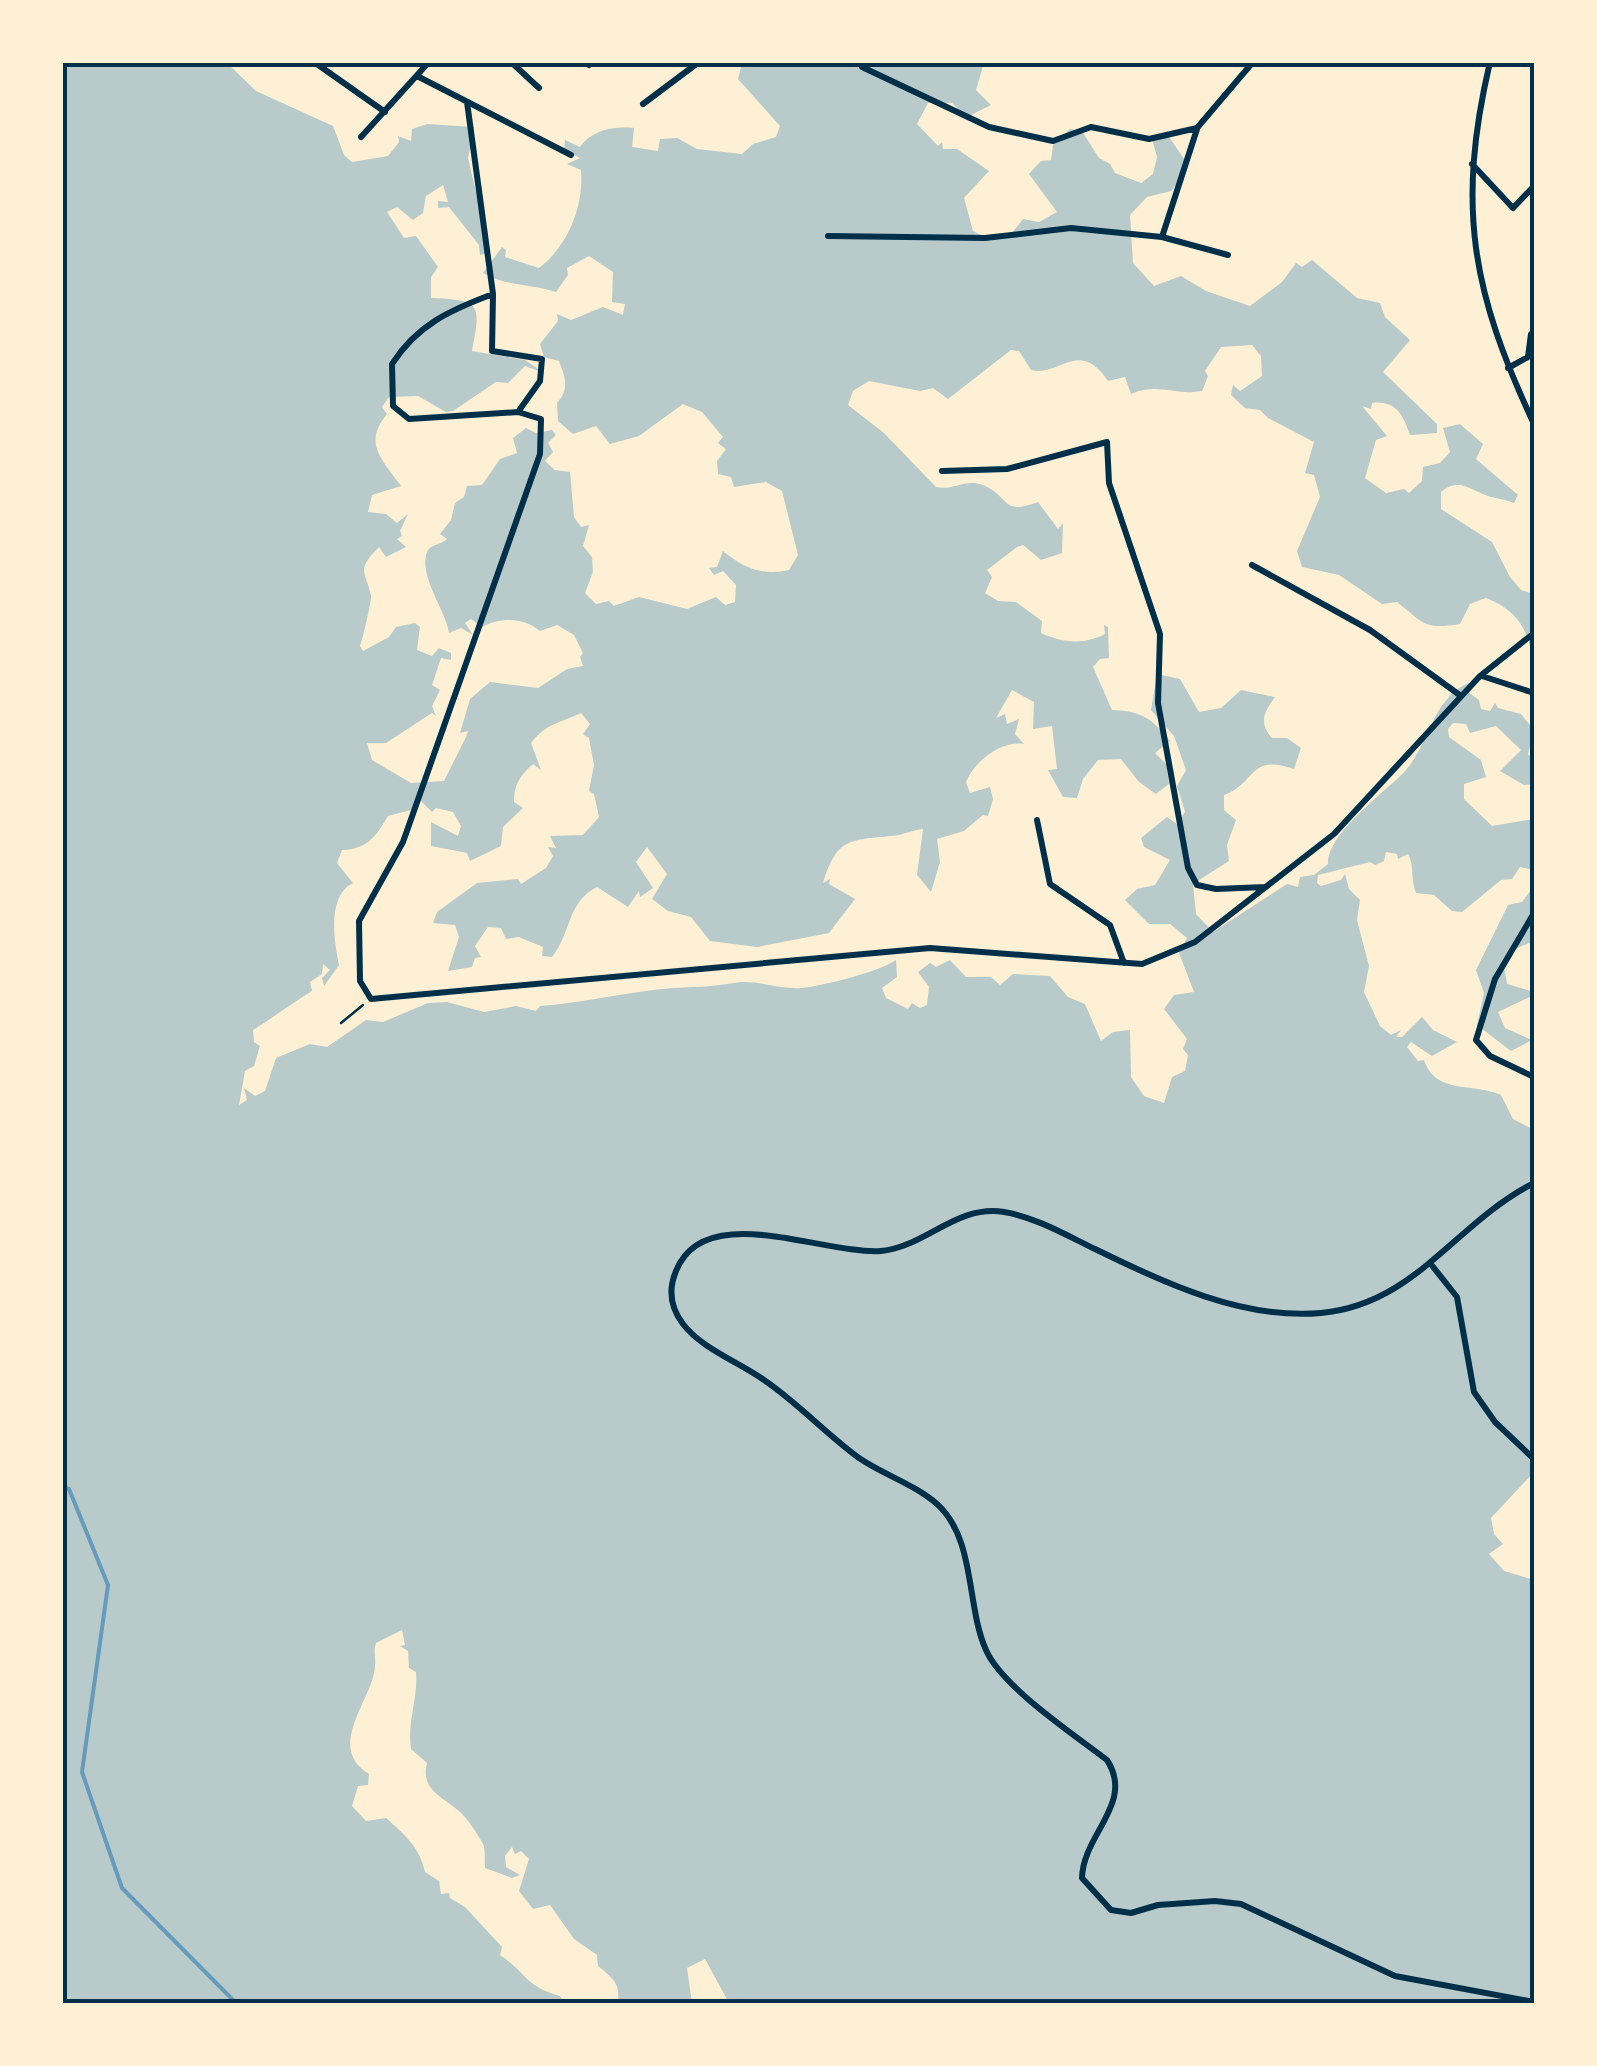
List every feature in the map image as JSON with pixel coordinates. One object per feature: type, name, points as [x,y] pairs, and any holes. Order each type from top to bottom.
[{"type":"street","points":[[314,62],[385,112]]},
{"type":"street","points":[[362,137],[429,62]]},
{"type":"street","points":[[511,62],[539,88]]},
{"type":"street","points":[[644,104],[699,62]]},
{"type":"street","points":[[1162,237],[1197,128],[1252,62]]},
{"type":"street","points":[[1490,62],[1471,163],[1474,258],[1508,368],[1534,424]]},
{"type":"street","points":[[862,67],[989,126],[1024,137],[1053,141],[1091,127],[1149,139],[1197,128]]},
{"type":"street","points":[[417,76],[571,155]]},
{"type":"street","points":[[467,102],[492,294],[492,350],[542,359],[540,381],[518,412]]},
{"type":"street","points":[[1471,163],[1513,208],[1534,186]]},
{"type":"street","points":[[828,236],[985,238],[1071,228],[1162,237],[1228,254]]},
{"type":"street","points":[[492,294],[442,312],[416,333],[392,364],[393,406],[409,419],[518,412],[541,419],[544,430],[540,454],[403,842],[357,928],[360,980],[372,999],[930,948],[1142,964],[1196,942],[1334,834],[1480,676],[1534,633]]},
{"type":"street","points":[[1508,368],[1528,357],[1531,334]]},
{"type":"street","points":[[942,471],[1007,469],[1107,442],[1110,483],[1160,634],[1158,703],[1188,868],[1197,885],[1216,890],[1266,887]]},
{"type":"street","points":[[1252,565],[1370,630],[1462,696]]},
{"type":"street","points":[[1480,676],[1534,693]]},
{"type":"street","points":[[1037,820],[1050,884],[1110,925],[1125,964]]},
{"type":"street","points":[[1534,913],[1495,979],[1476,1040],[1490,1056],[1534,1078]]},
{"type":"street","points":[[1534,1183],[1486,1212],[1389,1295],[1346,1310],[1316,1314],[1222,1303],[1005,1212],[970,1213],[898,1248],[878,1251],[716,1235],[696,1244],[680,1260],[670,1286],[671,1302],[691,1334],[764,1380],[837,1439],[932,1500],[949,1518],[963,1552],[988,1656],[1039,1708],[1107,1760],[1114,1770],[1117,1792],[1082,1861],[1082,1878],[1111,1910],[1131,1913],[1158,1905],[1215,1901],[1241,1904],[1395,1976],[1534,2002]]},
{"type":"street","points":[[1430,1263],[1458,1297],[1474,1392],[1495,1422],[1534,1459]]},
{"type":"path","points":[[341,1022],[372,999]]},
{"type":"shaded area","points":[[62,63],[227,63],[256,91],[333,126],[344,155],[352,162],[388,156],[399,142],[398,136],[411,141],[412,129],[427,124],[474,127],[468,158],[490,252],[480,255],[479,245],[449,207],[438,208],[438,201],[448,202],[443,185],[426,196],[423,213],[413,220],[397,207],[387,212],[404,238],[416,236],[438,267],[431,277],[431,298],[460,300],[474,307],[472,351],[525,360],[542,372],[525,366],[508,383],[496,382],[453,411],[446,412],[418,396],[389,397],[382,407],[387,414],[376,434],[378,452],[401,486],[372,495],[368,512],[386,514],[397,523],[408,514],[400,531],[402,536],[397,539],[406,547],[386,557],[379,547],[367,561],[364,571],[371,599],[360,646],[363,651],[389,637],[396,627],[415,623],[420,627],[417,650],[432,656],[439,648],[451,653],[451,660],[441,658],[432,685],[440,690],[432,706],[436,716],[432,713],[386,743],[367,743],[372,760],[411,783],[444,781],[468,731],[460,733],[470,699],[490,682],[538,688],[567,669],[583,666],[583,653],[574,635],[557,625],[540,631],[527,623],[504,620],[482,627],[471,619],[465,623],[473,635],[461,628],[449,633],[426,572],[427,552],[447,539],[440,534],[451,520],[455,503],[464,497],[467,486],[482,485],[500,459],[517,453],[513,438],[526,428],[536,433],[552,430],[556,435],[548,443],[553,452],[545,461],[555,470],[570,472],[574,517],[581,527],[589,525],[583,546],[592,557],[593,572],[585,593],[596,604],[609,601],[614,606],[639,597],[687,609],[716,597],[725,605],[735,602],[736,585],[723,571],[714,575],[709,568],[717,567],[723,551],[746,566],[771,572],[789,570],[798,555],[782,491],[766,482],[734,487],[731,477],[718,474],[717,461],[726,449],[718,443],[723,437],[702,412],[683,404],[639,436],[610,444],[596,426],[573,434],[558,421],[557,403],[564,392],[564,377],[559,361],[544,357],[540,344],[558,321],[557,314],[571,320],[603,307],[623,315],[625,304],[612,302],[613,272],[589,256],[567,268],[568,275],[556,292],[483,273],[502,247],[505,257],[539,268],[566,237],[577,211],[581,170],[567,164],[580,158],[564,150],[565,140],[580,147],[604,130],[634,128],[632,147],[658,151],[660,139],[677,138],[697,149],[742,154],[753,144],[776,137],[780,126],[738,79],[742,63],[984,63],[976,90],[991,105],[967,117],[952,103],[928,103],[917,124],[938,146],[942,142],[943,149],[957,149],[989,171],[964,198],[973,231],[985,237],[1012,233],[1023,219],[1039,222],[1057,212],[1029,174],[1041,161],[1051,160],[1053,145],[1070,129],[1082,131],[1099,158],[1110,164],[1115,173],[1141,183],[1153,174],[1157,157],[1151,135],[1169,137],[1189,166],[1183,163],[1180,179],[1171,191],[1147,197],[1130,215],[1133,263],[1154,286],[1181,276],[1206,291],[1250,306],[1282,282],[1296,263],[1302,267],[1312,260],[1357,298],[1380,303],[1385,317],[1410,340],[1383,372],[1437,424],[1437,433],[1410,435],[1393,407],[1380,403],[1372,403],[1371,409],[1362,406],[1387,436],[1376,440],[1365,478],[1386,493],[1404,489],[1409,493],[1422,481],[1423,467],[1440,463],[1450,452],[1443,428],[1460,424],[1483,444],[1476,459],[1518,495],[1514,503],[1453,485],[1441,492],[1441,509],[1492,542],[1510,577],[1521,590],[1534,594],[1534,666],[1520,624],[1507,609],[1486,598],[1470,604],[1460,624],[1431,625],[1397,602],[1382,604],[1339,575],[1302,567],[1297,551],[1320,497],[1314,475],[1305,473],[1314,442],[1260,410],[1245,408],[1231,395],[1233,385],[1240,391],[1262,376],[1261,356],[1252,345],[1221,347],[1205,371],[1208,376],[1202,391],[1193,392],[1150,389],[1131,394],[1125,377],[1108,381],[1088,362],[1078,360],[1041,371],[1031,370],[1019,351],[1011,350],[948,399],[933,388],[920,391],[869,381],[853,391],[848,405],[884,433],[936,487],[983,485],[1012,506],[1038,502],[1058,529],[1063,523],[1062,553],[1041,560],[1023,545],[1017,547],[987,570],[992,577],[985,593],[998,601],[1016,602],[1042,621],[1041,633],[1057,639],[1089,640],[1105,634],[1104,625],[1108,627],[1109,658],[1100,659],[1093,667],[1112,710],[1146,718],[1170,741],[1155,753],[1166,764],[1169,784],[1156,794],[1139,782],[1121,759],[1098,760],[1083,779],[1077,798],[1063,797],[1048,770],[1057,769],[1052,726],[1033,729],[1034,702],[1012,690],[996,718],[1005,714],[1007,724],[1019,719],[1015,734],[1024,744],[998,749],[970,774],[966,782],[970,793],[990,787],[993,799],[988,816],[983,815],[964,831],[937,839],[940,862],[931,892],[917,875],[923,829],[855,841],[840,849],[823,883],[830,879],[829,884],[855,899],[829,933],[757,947],[710,941],[691,917],[668,911],[652,899],[667,874],[647,847],[636,862],[653,888],[640,897],[639,891],[628,907],[597,887],[587,893],[552,957],[542,956],[543,947],[519,937],[506,939],[501,928],[488,927],[475,946],[481,957],[475,958],[472,967],[448,971],[459,937],[455,925],[433,923],[437,912],[477,883],[518,879],[521,884],[546,868],[553,856],[548,847],[556,848],[550,836],[583,835],[599,817],[594,794],[589,791],[594,765],[589,738],[583,734],[590,724],[581,713],[548,727],[531,743],[541,770],[533,764],[519,781],[514,802],[523,808],[503,827],[501,846],[470,861],[467,853],[431,846],[431,822],[458,836],[461,826],[453,812],[436,808],[432,812],[421,801],[411,810],[388,816],[364,845],[342,850],[337,863],[353,883],[345,889],[336,908],[334,932],[339,965],[324,986],[322,978],[330,970],[323,964],[322,974],[310,982],[312,991],[253,1030],[254,1042],[260,1046],[254,1066],[245,1071],[239,1105],[247,1100],[244,1088],[255,1096],[265,1091],[276,1058],[310,1044],[327,1047],[366,1020],[383,1022],[428,1003],[447,1002],[484,1012],[516,1006],[536,1011],[540,1006],[742,982],[802,988],[878,969],[896,960],[897,977],[882,988],[886,998],[908,1009],[912,1003],[920,1008],[927,1005],[929,987],[918,972],[930,963],[936,967],[950,960],[966,977],[991,977],[1000,985],[1013,974],[1050,976],[1068,997],[1085,1004],[1101,1041],[1113,1032],[1130,1030],[1131,1077],[1144,1096],[1164,1103],[1172,1077],[1185,1071],[1188,1055],[1183,1049],[1187,1039],[1164,1009],[1174,995],[1194,992],[1179,953],[1187,938],[1170,924],[1149,924],[1125,900],[1137,889],[1155,885],[1170,860],[1144,847],[1141,838],[1167,817],[1177,824],[1185,812],[1177,786],[1186,770],[1174,736],[1151,710],[1157,674],[1180,679],[1199,712],[1221,708],[1241,690],[1275,697],[1265,713],[1265,728],[1272,738],[1287,738],[1301,748],[1294,769],[1279,765],[1260,767],[1224,795],[1224,810],[1236,820],[1227,845],[1229,861],[1193,884],[1196,914],[1213,932],[1287,884],[1298,887],[1300,877],[1314,875],[1328,864],[1337,839],[1406,770],[1439,710],[1457,690],[1469,683],[1467,691],[1479,700],[1481,709],[1490,711],[1495,703],[1498,708],[1521,714],[1534,730],[1528,754],[1534,762],[1533,784],[1524,785],[1500,771],[1521,750],[1496,726],[1470,733],[1466,724],[1453,723],[1448,729],[1449,737],[1481,760],[1486,777],[1464,784],[1464,799],[1492,826],[1534,819],[1534,870],[1520,867],[1512,879],[1501,880],[1462,912],[1452,911],[1434,895],[1416,893],[1408,854],[1398,859],[1397,854],[1386,852],[1384,861],[1318,875],[1317,883],[1321,886],[1341,880],[1345,874],[1349,889],[1360,900],[1357,920],[1369,966],[1364,992],[1380,1026],[1391,1035],[1401,1030],[1396,1037],[1402,1037],[1422,1017],[1433,1030],[1457,1042],[1432,1056],[1411,1042],[1407,1047],[1418,1061],[1424,1060],[1430,1071],[1446,1083],[1501,1095],[1513,1119],[1534,1130],[1534,1472],[1491,1518],[1494,1534],[1503,1544],[1489,1554],[1504,1571],[1534,1580],[1534,2003],[729,2003],[705,1959],[687,1968],[692,2003],[618,2003],[617,1986],[598,1966],[597,1955],[574,1939],[550,1905],[533,1909],[519,1891],[529,1859],[521,1851],[515,1854],[512,1847],[505,1856],[506,1867],[520,1875],[512,1878],[485,1868],[484,1846],[473,1827],[430,1787],[427,1763],[411,1749],[416,1672],[409,1668],[408,1651],[400,1646],[405,1645],[402,1630],[376,1643],[373,1679],[351,1736],[351,1750],[356,1763],[369,1774],[368,1785],[358,1786],[352,1806],[366,1821],[386,1818],[399,1830],[415,1848],[425,1872],[439,1881],[441,1894],[449,1893],[450,1898],[465,1907],[502,1947],[500,1955],[539,1988],[560,1996],[565,2003],[63,2003]]},
{"type":"shaded area","points":[[1534,886],[1534,941],[1515,949],[1503,960],[1507,984],[1531,991],[1532,996],[1498,1012],[1505,1028],[1532,1040],[1511,1051],[1477,1025],[1484,993],[1476,970],[1508,905],[1522,902]]},
{"type":"waterway","points":[[62,1487],[69,1489],[108,1585],[82,1772],[122,1888],[237,2004]]}]
